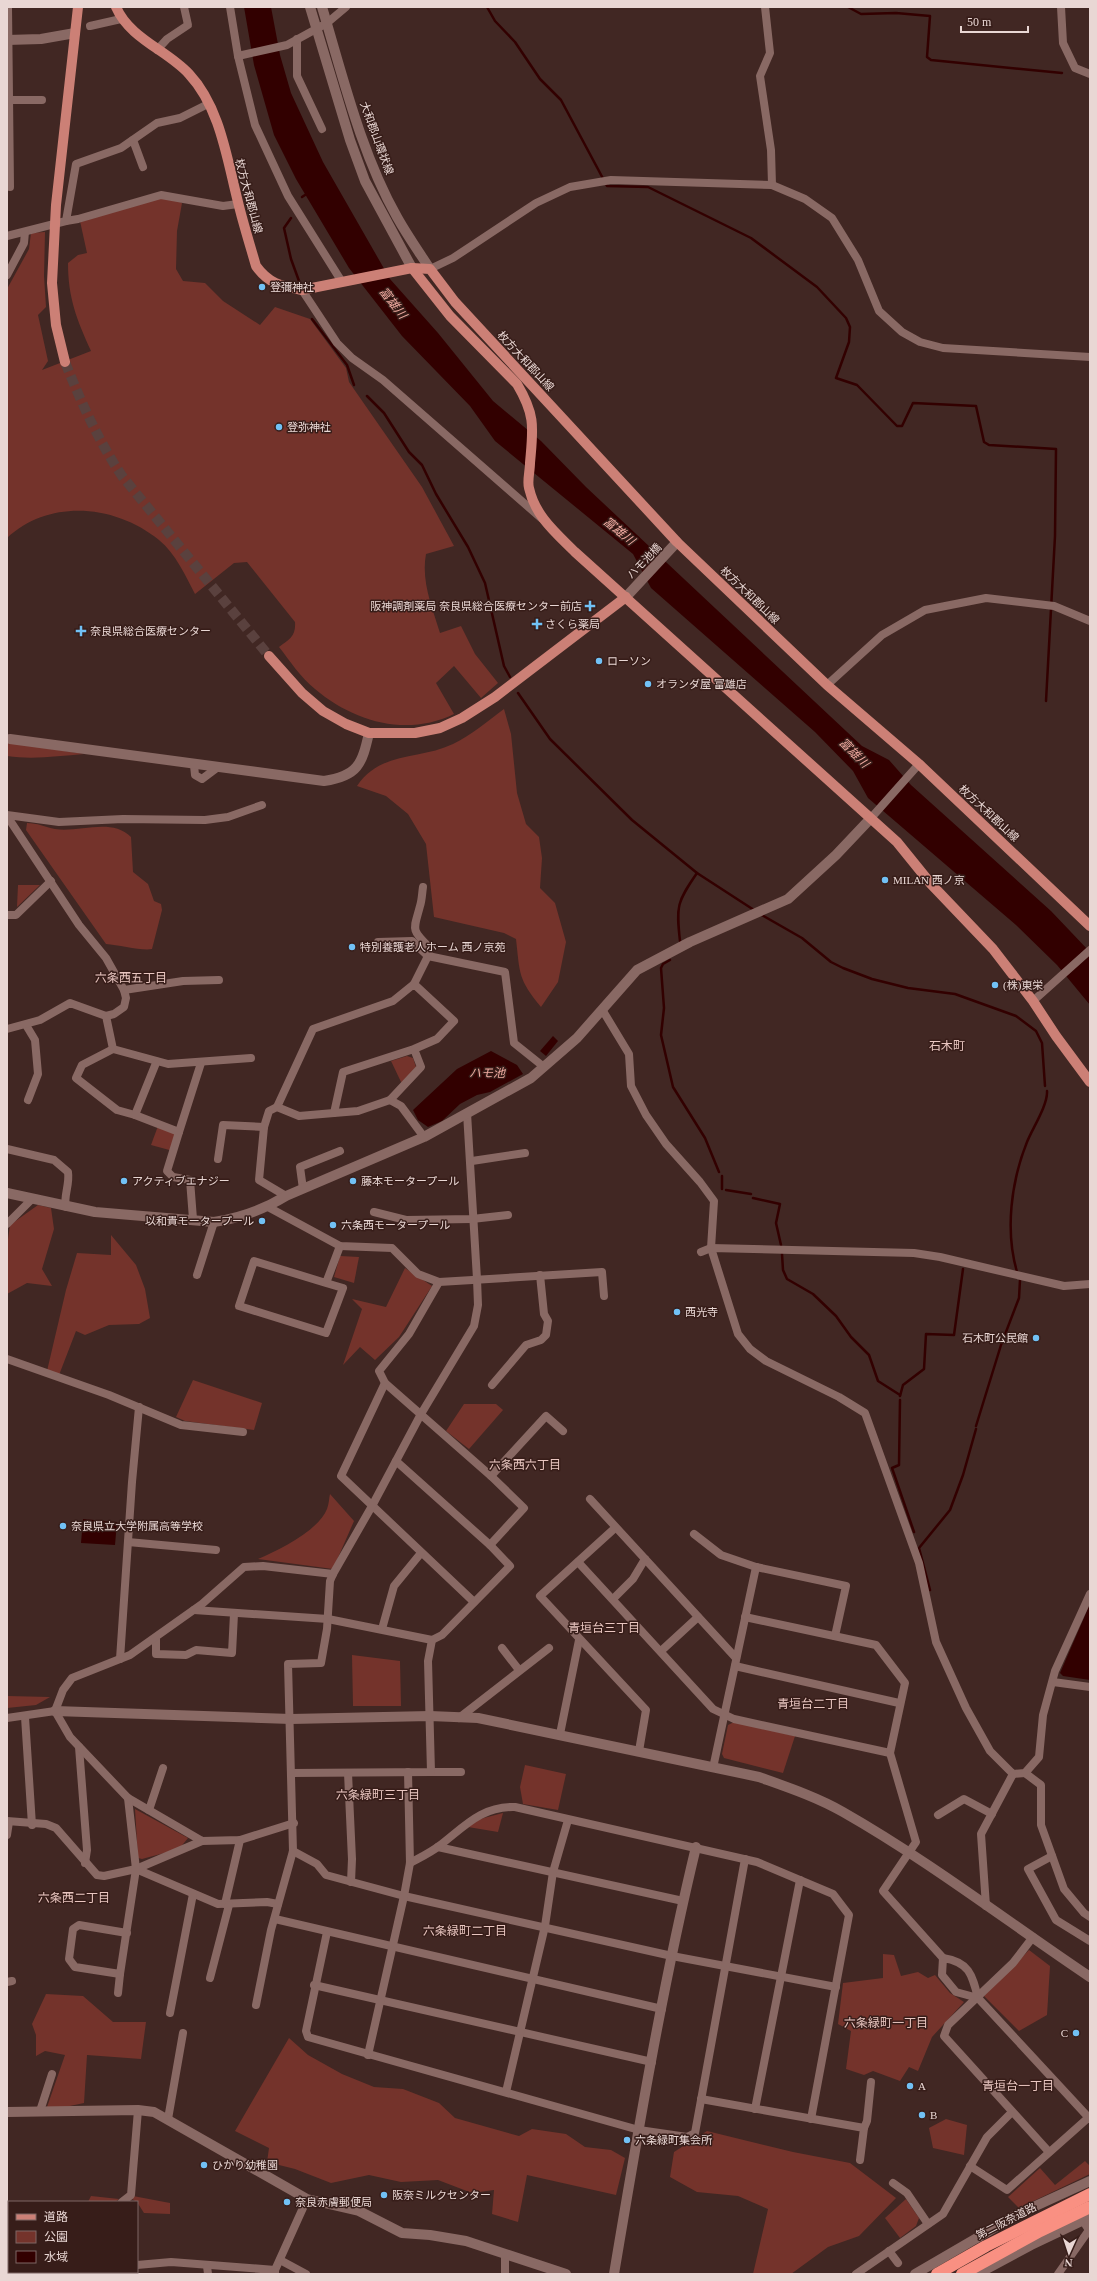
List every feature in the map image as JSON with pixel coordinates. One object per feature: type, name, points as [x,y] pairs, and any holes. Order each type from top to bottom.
[{"type":"highway","name":"第二阪奈道路","points":[[937,2274],[986,2246],[1090,2194]]},
{"type":"highway","points":[[962,2274],[1040,2231],[1090,2208]]},
{"type":"main road","points":[[64,362],[56,326],[52,283],[54,222],[78,7]]},
{"type":"main road","name":"枚方大和郡山線","points":[[116,7],[121,18],[157,50],[189,74],[208,104],[222,138],[238,204],[256,266],[265,278],[286,287],[302,290],[407,269],[430,269],[455,302],[676,545],[827,685],[919,764],[1090,926]]},
{"type":"main road","name":"枚方大和郡山線","points":[[407,269],[516,384],[532,413],[534,429],[528,487],[542,519],[629,594],[874,814],[931,884],[992,949],[1033,1001],[1056,1036],[1090,1082]]},
{"type":"main road","points":[[269,656],[302,693],[323,711],[346,724],[369,733],[416,733],[440,728],[462,718],[495,697],[629,594]]},
{"type":"street","points":[[8,7],[8,143],[10,187]]},
{"type":"street","points":[[157,50],[167,39],[188,25],[184,7]]},
{"type":"street","points":[[230,7],[238,56],[255,125],[288,196],[342,282]]},
{"type":"street","points":[[310,7],[350,140],[365,181],[407,269]]},
{"type":"street","name":"大和郡山環状線","points":[[322,7],[362,136],[376,174],[396,217],[430,269]]},
{"type":"street","points":[[238,56],[287,45],[327,23],[346,7]]},
{"type":"street","points":[[765,7],[770,54],[760,76],[771,150],[772,185]]},
{"type":"street","points":[[1061,7],[1063,43],[1075,68],[1090,74]]},
{"type":"street","points":[[90,26],[121,18]]},
{"type":"street","points":[[8,40],[41,39],[75,33]]},
{"type":"street","points":[[297,39],[297,76],[322,129]]},
{"type":"street","points":[[9,100],[42,100]]},
{"type":"street","points":[[66,221],[76,164],[121,148],[157,124],[180,118],[208,104]]},
{"type":"street","points":[[134,140],[143,167]]},
{"type":"street","points":[[430,269],[454,258],[536,203],[570,187],[611,180],[772,185],[805,199],[832,218],[858,260],[879,311],[902,332],[920,342],[943,348],[1090,356]]},
{"type":"street","points":[[7,236],[25,232],[54,222],[78,220],[161,195],[223,206],[238,204]]},
{"type":"street","points":[[7,275],[24,244],[25,232]]},
{"type":"street","points":[[302,290],[337,343],[542,519]]},
{"type":"street","name":"ハモ池橋","points":[[629,594],[676,545]]},
{"type":"street","points":[[827,685],[882,635],[925,610],[986,598],[1054,606],[1090,621]]},
{"type":"street","points":[[10,739],[302,780],[324,781],[340,779],[351,773],[360,764],[369,733]]},
{"type":"street","points":[[7,1192],[66,1207],[95,1212],[193,1219],[214,1222],[231,1219],[268,1207],[286,1196],[424,1137],[531,1078],[603,1010],[637,970],[690,942],[788,899],[799,891],[836,855],[919,764]]},
{"type":"street","points":[[7,815],[59,822],[123,819],[205,820],[228,817],[262,806]]},
{"type":"street","points":[[7,815],[79,925],[106,958],[124,990],[126,998],[124,1007],[114,1014],[106,1016],[70,1004],[40,1020],[7,1029]]},
{"type":"street","points":[[7,915],[16,915],[51,881]]},
{"type":"street","points":[[286,1196],[259,1180],[264,1127],[269,1111],[277,1107],[312,1029],[393,1001],[414,984],[428,956],[429,948],[414,930],[414,923],[421,905],[423,887]]},
{"type":"street","points":[[378,942],[412,941],[428,956],[505,972],[514,1044],[544,1067]]},
{"type":"street","points":[[1033,1001],[1090,950]]},
{"type":"street","points":[[124,990],[183,980],[219,980]]},
{"type":"street","points":[[334,1113],[343,1072],[437,1039],[454,1020],[414,984]]},
{"type":"street","points":[[603,1010],[629,1054],[631,1086],[646,1115],[666,1144],[700,1182],[714,1201],[711,1248],[738,1334],[750,1349],[772,1364],[839,1397],[865,1413],[919,1563],[936,1642],[966,1708],[990,1751],[1013,1774],[1025,1773],[1040,1785],[1041,1825],[1064,1889],[1084,1913],[1090,1917]]},
{"type":"street","points":[[106,1016],[113,1049]]},
{"type":"street","points":[[26,1025],[35,1040],[38,1074],[28,1100]]},
{"type":"street","points":[[277,1107],[299,1116],[358,1111],[390,1100],[422,1067],[414,1048]]},
{"type":"street","points":[[179,1132],[135,1115],[117,1110],[76,1078],[82,1065],[113,1049],[156,1063],[168,1064],[200,1063],[252,1058]]},
{"type":"street","points":[[135,1115],[156,1063]]},
{"type":"street","points":[[193,1219],[190,1180],[173,1177],[167,1171],[200,1063]]},
{"type":"street","points":[[390,1100],[401,1106],[424,1137]]},
{"type":"street","points":[[256,2006],[278,1904],[293,1851],[294,1823],[288,1664],[321,1663],[333,1574],[372,1506],[421,1414],[474,1326],[478,1305],[478,1279],[472,1219],[472,1161],[467,1113]]},
{"type":"street","points":[[218,1159],[223,1125],[264,1127]]},
{"type":"street","points":[[7,1149],[54,1160],[68,1172],[69,1184],[65,1202],[66,1207]]},
{"type":"street","points":[[303,1189],[300,1167],[340,1151]]},
{"type":"street","points":[[472,1161],[525,1153]]},
{"type":"street","points":[[7,1224],[32,1199]]},
{"type":"street","points":[[268,1207],[340,1246],[392,1248],[418,1274],[439,1282],[602,1272],[604,1296]]},
{"type":"street","points":[[374,1212],[406,1220],[472,1219],[508,1214]]},
{"type":"street","points":[[197,1275],[214,1222]]},
{"type":"street","points":[[326,1283],[340,1246]]},
{"type":"street","points":[[700,1252],[711,1248],[914,1253],[940,1257],[1064,1286],[1090,1284]]},
{"type":"street","points":[[254,1261],[326,1283],[343,1288],[326,1333],[239,1306],[254,1261]]},
{"type":"street","points":[[492,1385],[526,1344],[541,1340],[546,1335],[548,1321],[544,1314],[540,1275]]},
{"type":"street","points":[[439,1282],[409,1334],[379,1371],[386,1383],[491,1476],[524,1508],[490,1545]]},
{"type":"street","points":[[7,1359],[139,1407],[181,1425],[243,1432]]},
{"type":"street","points":[[386,1383],[341,1476],[474,1602]]},
{"type":"street","points":[[120,1659],[139,1407]]},
{"type":"street","points":[[491,1476],[546,1416],[563,1430]]},
{"type":"street","points":[[194,1610],[234,1614],[328,1619],[432,1640],[442,1635],[510,1566],[490,1545],[396,1462]]},
{"type":"street","points":[[590,1499],[698,1617],[736,1662],[899,1703]]},
{"type":"street","points":[[615,1528],[540,1596],[579,1640],[646,1710],[639,1751]]},
{"type":"street","points":[[694,1534],[721,1555],[756,1567],[846,1586],[835,1636]]},
{"type":"street","points":[[128,1542],[216,1550]]},
{"type":"street","points":[[382,1629],[394,1586],[421,1553]]},
{"type":"street","points":[[613,1599],[633,1579],[646,1559]]},
{"type":"street","points":[[578,1562],[713,1709],[734,1718],[890,1753]]},
{"type":"street","points":[[202,1840],[128,1798],[79,1747],[70,1737],[56,1711],[63,1690],[72,1678],[130,1655],[156,1639],[194,1610],[244,1567],[263,1566],[333,1574]]},
{"type":"street","points":[[713,1768],[756,1567]]},
{"type":"street","points":[[1025,1773],[1039,1757],[1043,1715],[1055,1671],[1090,1594]]},
{"type":"street","points":[[156,1639],[156,1654],[186,1655],[196,1650],[232,1653],[234,1614]]},
{"type":"street","points":[[660,1651],[698,1617]]},
{"type":"street","points":[[745,1617],[876,1645],[905,1683],[899,1703],[890,1753],[916,1842],[883,1891],[943,1958],[958,1960],[973,1978],[978,1998],[1089,2119],[1007,2190],[970,2166]]},
{"type":"street","points":[[431,1772],[428,1661],[432,1640]]},
{"type":"street","points":[[560,1734],[579,1640]]},
{"type":"street","points":[[502,1648],[519,1670]]},
{"type":"street","points":[[459,1718],[549,1648]]},
{"type":"street","points":[[1053,1682],[1090,1686]]},
{"type":"street","points":[[7,1718],[25,1717],[56,1711],[291,1719],[430,1716],[478,1718],[759,1777],[799,1792],[842,1812],[909,1854],[1090,1977]]},
{"type":"street","points":[[25,1717],[32,1825]]},
{"type":"street","points":[[79,1747],[87,1850],[85,1863]]},
{"type":"street","points":[[149,1810],[162,1768]]},
{"type":"street","points":[[368,2055],[410,1863],[408,1772]]},
{"type":"street","points":[[291,1773],[461,1772]]},
{"type":"street","points":[[348,1773],[352,1859],[351,1882]]},
{"type":"street","points":[[986,1906],[981,1834],[1013,1774]]},
{"type":"street","points":[[118,1993],[136,1869],[128,1798]]},
{"type":"street","points":[[938,1815],[964,1799],[992,1814]]},
{"type":"street","points":[[410,1863],[438,1847],[475,1816],[503,1807],[515,1807],[757,1862],[832,1894],[849,1916],[812,2119]]},
{"type":"street","points":[[506,2092],[545,1926],[553,1872],[568,1820]]},
{"type":"street","points":[[7,1835],[8,1822],[32,1825],[46,1824],[56,1828],[97,1875],[104,1876],[136,1869],[202,1840],[240,1840],[294,1823]]},
{"type":"street","points":[[210,1978],[240,1840]]},
{"type":"street","points":[[438,1847],[683,1901]]},
{"type":"street","points":[[614,2274],[639,2130],[672,1956],[696,1847]]},
{"type":"street","points":[[293,1851],[317,1864],[326,1875],[404,1896],[545,1926],[672,1956],[836,1987]]},
{"type":"street","points":[[1052,1856],[1028,1869],[1056,1920],[1090,1941]]},
{"type":"street","points":[[327,1932],[314,1985],[306,2031],[308,2037],[639,2130],[687,2137],[695,2133],[745,1860]]},
{"type":"street","points":[[136,1869],[218,1904],[267,1902],[278,1904]]},
{"type":"street","points":[[755,2109],[800,1880]]},
{"type":"street","points":[[170,2013],[194,1894]]},
{"type":"street","points":[[275,1919],[662,2009]]},
{"type":"street","points":[[120,1974],[75,1967],[69,1959],[73,1929],[80,1925],[127,1933]]},
{"type":"street","points":[[1033,1937],[1013,1963],[948,2025],[944,2036],[1050,2152]]},
{"type":"street","points":[[943,1958],[942,1975],[956,1992],[978,1998]]},
{"type":"street","points":[[314,1985],[520,2030],[652,2062]]},
{"type":"street","points":[[168,2119],[183,2034]]},
{"type":"street","points":[[40,2111],[52,2074]]},
{"type":"street","points":[[860,2160],[864,2128],[867,2121],[871,2082]]},
{"type":"street","points":[[701,2100],[864,2128]]},
{"type":"street","points":[[123,2201],[131,2195],[138,2110]]},
{"type":"street","points":[[7,2112],[138,2110],[154,2112],[307,2199],[359,2211],[402,2233],[448,2237],[566,2274]]},
{"type":"street","points":[[856,2274],[943,2214],[987,2137],[1012,2112]]},
{"type":"street","points":[[915,2274],[1018,2214],[1090,2180]]},
{"type":"street","points":[[894,2183],[907,2193],[928,2224]]},
{"type":"street","points":[[138,2265],[171,2262],[207,2270],[275,2272],[307,2199]]},
{"type":"street","points":[[979,2273],[1031,2245],[1086,2219],[1089,2230],[1058,2274]]},
{"type":"street","points":[[889,2251],[898,2264]]},
{"type":"street","points":[[504,2274],[505,2254]]},
{"type":"street","points":[[280,2260],[306,2274]]},
{"type":"street","points":[[26,2274],[40,2273]]},
{"type":"green space","points":[[155,198],[175,199],[182,203],[177,231],[176,269],[183,281],[205,283],[223,301],[260,325],[275,307],[310,319],[346,368],[349,382],[422,487],[454,546],[426,554],[426,584],[440,633],[461,626],[475,654],[498,683],[481,698],[454,666],[436,683],[454,714],[436,721],[400,725],[364,717],[347,710],[330,700],[310,685],[300,675],[279,647],[292,637],[295,622],[247,562],[234,563],[195,594],[180,565],[159,540],[142,528],[123,519],[103,513],[83,511],[63,512],[43,517],[24,525],[7,538],[7,289],[29,249],[31,233],[45,232],[44,276],[46,307],[38,315],[48,361],[42,370],[91,351],[74,308],[68,276],[68,263],[78,255],[87,253],[80,221]]},
{"type":"green space","points":[[504,709],[511,734],[517,793],[526,824],[539,837],[542,858],[540,888],[555,903],[566,942],[558,982],[541,1007],[533,997],[521,976],[516,939],[504,933],[434,917],[426,844],[408,814],[386,796],[357,786],[366,775],[377,767],[401,758],[440,749],[453,744],[473,732]]},
{"type":"green space","points":[[7,742],[84,754],[36,758],[7,756]]},
{"type":"green space","points":[[27,823],[64,830],[94,827],[114,828],[123,831],[131,837],[133,872],[148,884],[154,901],[161,904],[162,910],[152,949],[136,949],[106,944],[26,830]]},
{"type":"green space","points":[[18,885],[40,885],[17,907]]},
{"type":"green space","points":[[407,1056],[413,1058],[416,1067],[402,1084],[391,1061]]},
{"type":"green space","points":[[158,1126],[178,1134],[173,1151],[151,1145]]},
{"type":"green space","points":[[38,1205],[51,1208],[54,1229],[42,1269],[52,1286],[27,1283],[7,1294],[7,1246],[10,1225]]},
{"type":"green space","points":[[111,1235],[136,1265],[145,1289],[150,1318],[139,1324],[109,1325],[85,1335],[76,1331],[59,1375],[47,1371],[66,1290],[77,1253],[111,1255]]},
{"type":"green space","points":[[340,1256],[359,1257],[354,1283],[334,1277]]},
{"type":"green space","points":[[405,1268],[432,1286],[399,1337],[375,1360],[360,1347],[343,1365],[362,1309],[352,1299],[386,1307]]},
{"type":"green space","points":[[193,1380],[262,1403],[254,1430],[185,1421],[176,1417]]},
{"type":"green space","points":[[464,1404],[496,1404],[503,1410],[469,1449],[446,1431]]},
{"type":"green space","points":[[330,1494],[354,1521],[333,1569],[258,1559],[287,1545],[315,1525],[327,1509]]},
{"type":"green space","points":[[352,1655],[400,1661],[401,1706],[353,1706]]},
{"type":"green space","points":[[7,1696],[50,1697],[36,1705],[7,1708]]},
{"type":"green space","points":[[734,1722],[795,1736],[783,1773],[724,1758],[722,1754],[728,1725]]},
{"type":"green space","points":[[525,1765],[566,1774],[558,1810],[523,1804],[520,1787]]},
{"type":"green space","points":[[135,1809],[188,1838],[179,1849],[142,1859],[138,1858]]},
{"type":"green space","points":[[503,1813],[498,1832],[468,1827],[480,1819]]},
{"type":"green space","points":[[1029,1950],[1050,1966],[1047,2015],[1019,2031],[984,1996]]},
{"type":"green space","points":[[883,1954],[894,1955],[901,1976],[918,1972],[928,1978],[935,1975],[950,1993],[964,2002],[932,2037],[918,2071],[909,2067],[900,2081],[873,2071],[864,2075],[846,2069],[851,2031],[838,2024],[843,1983],[883,1978]]},
{"type":"green space","points":[[46,1994],[83,1996],[113,2022],[146,2022],[141,2059],[87,2055],[84,2103],[65,2107],[47,2107],[65,2055],[45,2051],[36,2056],[36,2035],[32,2024]]},
{"type":"green space","points":[[289,2038],[308,2055],[342,2074],[374,2087],[403,2089],[439,2103],[455,2118],[519,2136],[532,2129],[566,2134],[585,2147],[611,2150],[625,2158],[616,2195],[527,2175],[518,2222],[492,2214],[494,2190],[472,2193],[438,2180],[401,2182],[369,2175],[331,2183],[295,2169],[267,2162],[269,2148],[235,2131]]},
{"type":"green space","points":[[946,2119],[967,2125],[964,2155],[933,2148],[929,2128]]},
{"type":"green space","points":[[707,2131],[793,2152],[850,2163],[896,2198],[859,2236],[828,2247],[791,2274],[753,2274],[768,2209],[738,2196],[697,2192],[670,2177],[674,2152]]},
{"type":"green space","points":[[1085,2161],[1090,2166],[1090,2174],[1019,2208],[1008,2197],[1040,2168],[1055,2185]]},
{"type":"green space","points":[[91,2196],[119,2199],[116,2201],[88,2201]]},
{"type":"green space","points":[[133,2196],[170,2203],[170,2214],[144,2213],[138,2201],[132,2199]]},
{"type":"green space","points":[[906,2199],[919,2218],[916,2226],[900,2238],[885,2218]]},
{"type":"water","name":"富雄川","points":[[244,7],[271,7],[280,55],[291,93],[323,162],[390,279],[438,333],[493,401],[541,441],[586,487],[862,746],[889,760],[911,785],[1051,911],[1090,952],[1090,1005],[1057,965],[1016,925],[868,798],[853,771],[815,732],[651,588],[633,554],[495,441],[470,406],[402,336],[349,268],[296,179],[274,135],[254,65]]},
{"type":"water","points":[[553,1036],[558,1041],[546,1056],[540,1051]]},
{"type":"water","name":"ハモ池","points":[[491,1051],[517,1065],[523,1074],[490,1092],[477,1095],[460,1104],[442,1121],[428,1127],[418,1120],[413,1110],[457,1069]]},
{"type":"water","points":[[83,1519],[117,1522],[115,1545],[81,1543]]},
{"type":"water","points":[[1090,1604],[1090,1680],[1063,1676],[1060,1673]]},
{"type":"waterway","points":[[487,7],[495,21],[515,42],[540,79],[561,100],[607,186],[648,187],[751,238],[817,287],[846,318],[850,327],[849,342],[836,378],[857,385],[897,426],[902,426],[913,403],[976,406],[984,442],[989,445],[1056,449],[1055,536],[1046,701]]},
{"type":"waterway","points":[[848,7],[861,14],[896,13],[930,16],[927,57],[931,60],[1062,73]]},
{"type":"waterway","points":[[302,197],[308,193]]},
{"type":"waterway","points":[[291,218],[284,228],[291,259],[299,281]]},
{"type":"waterway","points":[[312,319],[347,365],[354,385]]},
{"type":"waterway","points":[[367,396],[384,413],[409,452],[422,465],[436,494],[468,547],[485,583],[504,666],[510,677]]},
{"type":"waterway","points":[[518,693],[550,739],[632,820],[697,873],[754,910]]},
{"type":"waterway","points":[[680,941],[678,912],[685,891],[697,873]]},
{"type":"waterway","points":[[760,914],[802,938],[831,962],[843,968],[872,979],[908,988],[955,994],[1016,1016],[1036,1031],[1042,1043],[1045,1086]]},
{"type":"waterway","points":[[670,960],[663,964],[661,968],[664,1008],[661,1035],[673,1087],[705,1138],[719,1172]]},
{"type":"waterway","points":[[1017,1272],[1011,1240],[1014,1190],[1021,1157],[1045,1103],[1047,1091]]},
{"type":"waterway","points":[[722,1176],[722,1189]]},
{"type":"waterway","points":[[726,1190],[751,1194]]},
{"type":"waterway","points":[[753,1198],[780,1204],[776,1223],[781,1245]]},
{"type":"waterway","points":[[782,1254],[783,1270],[787,1279],[813,1294],[836,1316],[851,1337],[869,1355],[878,1381],[900,1395]]},
{"type":"waterway","points":[[900,1396],[903,1385],[924,1369],[926,1334],[954,1335],[963,1269]]},
{"type":"waterway","points":[[976,1426],[1001,1345],[1019,1298],[1020,1280]]},
{"type":"waterway","points":[[900,1400],[899,1465],[892,1468],[914,1532]]},
{"type":"waterway","points":[[930,1590],[919,1548],[950,1510],[963,1475],[976,1429]]},
{"type":"tunnel","points":[[65,362],[90,420],[105,449],[122,476],[269,656]]},
{"type":"place","name":"登彌神社","points":[[262,287]]},
{"type":"place","name":"登弥神社","points":[[279,427]]},
{"type":"place","name":"阪神調剤薬局 奈良県総合医療センター前店","points":[[590,606]]},
{"type":"place","name":"さくら薬局","points":[[537,624]]},
{"type":"place","name":"奈良県総合医療センター","points":[[81,631]]},
{"type":"place","name":"ローソン","points":[[599,661]]},
{"type":"place","name":"オランダ屋 富雄店","points":[[648,684]]},
{"type":"place","name":"MILAN 西ノ京","points":[[885,880]]},
{"type":"place","name":"特別養護老人ホーム 西ノ京苑","points":[[352,947]]},
{"type":"place","name":"(株)東栄","points":[[995,985]]},
{"type":"place","name":"アクティブエナジー","points":[[124,1181]]},
{"type":"place","name":"藤本モータープール","points":[[353,1181]]},
{"type":"place","name":"以和貴モータープール","points":[[262,1221]]},
{"type":"place","name":"六条西モータープール","points":[[333,1225]]},
{"type":"place","name":"西光寺","points":[[677,1312]]},
{"type":"place","name":"石木町公民館","points":[[1036,1338]]},
{"type":"place","name":"奈良県立大学附属高等学校","points":[[63,1526]]},
{"type":"place","name":"C","points":[[1076,2033]]},
{"type":"place","name":"A","points":[[910,2086]]},
{"type":"place","name":"B","points":[[922,2115]]},
{"type":"place","name":"六条緑町集会所","points":[[627,2140]]},
{"type":"place","name":"ひかり幼稚園","points":[[204,2165]]},
{"type":"place","name":"阪奈ミルクセンター","points":[[384,2195]]},
{"type":"place","name":"奈良赤膚郵便局","points":[[287,2202]]},
{"type":"district","name":"六条西五丁目","points":[[131,978]]},
{"type":"district","name":"石木町","points":[[947,1046]]},
{"type":"district","name":"六条西六丁目","points":[[525,1465]]},
{"type":"district","name":"青垣台三丁目","points":[[604,1628]]},
{"type":"district","name":"青垣台二丁目","points":[[813,1704]]},
{"type":"district","name":"六条緑町三丁目","points":[[378,1795]]},
{"type":"district","name":"六条西二丁目","points":[[74,1898]]},
{"type":"district","name":"六条緑町二丁目","points":[[465,1931]]},
{"type":"district","name":"六条緑町一丁目","points":[[886,2023]]},
{"type":"district","name":"青垣台一丁目","points":[[1018,2086]]}]
